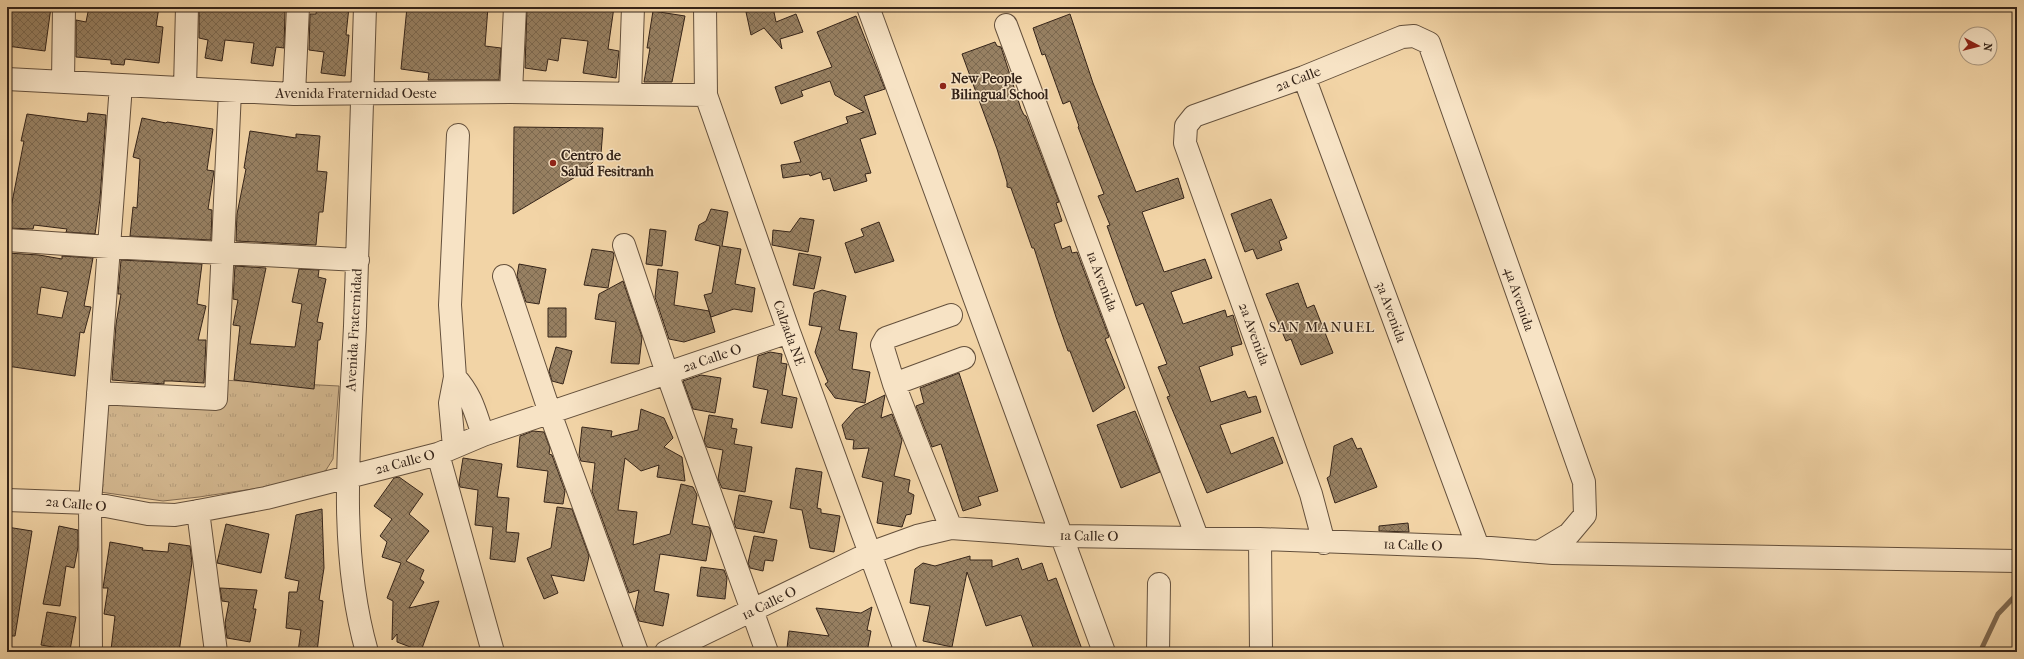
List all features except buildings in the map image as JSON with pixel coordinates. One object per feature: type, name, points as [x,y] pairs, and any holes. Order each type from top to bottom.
[{"type":"street","points":[[63,82],[64,7]]},
{"type":"street","points":[[185,88],[187,7]]},
{"type":"street","points":[[294,94],[298,7]]},
{"type":"street","name":"Avenida Fraternidad","points":[[365,7],[358,260],[348,477],[349,553],[359,623],[367,652]]},
{"type":"street","points":[[511,92],[515,7]]},
{"type":"street","points":[[630,94],[633,7]]},
{"type":"street","name":"Calzada NE","points":[[705,7],[706,95],[789,332],[906,652]]},
{"type":"street","points":[[868,7],[1063,536],[1104,652]]},
{"type":"street","name":"1a Avenida","points":[[1006,25],[1197,537]]},
{"type":"street","name":"2a Calle","points":[[1186,126],[1194,116],[1304,77],[1402,37],[1414,36]]},
{"type":"street","name":"4a Avenida","points":[[1414,36],[1429,43],[1584,482],[1585,515],[1569,534],[1539,552]]},
{"type":"street","name":"3a Avenida","points":[[1304,77],[1478,547]]},
{"type":"street","name":"Avenida Fraternidad Oeste","points":[[7,79],[294,94],[511,92],[706,95]]},
{"type":"street","points":[[91,652],[90,503],[121,85]]},
{"type":"street","points":[[98,393],[216,399],[230,90]]},
{"type":"street","name":"2a Avenida","points":[[1186,126],[1185,143],[1311,494],[1324,543]]},
{"type":"street","points":[[458,135],[450,305],[455,377],[450,403],[446,451],[493,652]]},
{"type":"street","points":[[7,240],[358,260]]},
{"type":"street","points":[[624,245],[667,373],[766,652]]},
{"type":"street","points":[[504,276],[550,413],[637,652]]},
{"type":"street","points":[[951,315],[886,338],[882,345],[894,384],[951,528]]},
{"type":"street","name":"2a Calle O","points":[[7,500],[90,503],[148,514],[175,515],[198,512],[266,498],[446,451],[483,435],[789,332]]},
{"type":"street","points":[[894,384],[964,358]]},
{"type":"street","points":[[455,377],[466,389],[470,397],[483,435]]},
{"type":"street","points":[[198,512],[216,652]]},
{"type":"street","name":"1a Calle O","points":[[666,652],[870,553],[917,536],[951,528],[1063,536],[1260,539],[1324,543],[1478,547],[1539,552],[2017,561]]},
{"type":"street","points":[[1260,539],[1261,652]]},
{"type":"street","points":[[1158,652],[1159,584]]},
{"type":"green space","points":[[221,380],[339,386],[333,459],[326,470],[312,480],[163,501],[100,492],[108,402],[219,405]]},
{"type":"waterway","points":[[1980,652],[1998,614],[2017,594]]},
{"type":"place","name":"New People Bilingual School","points":[[943,86]]},
{"type":"place","name":"Centro de Salud Fesitranh","points":[[553,163]]},
{"type":"district","name":"SAN MANUEL","points":[[1322,327]]}]
